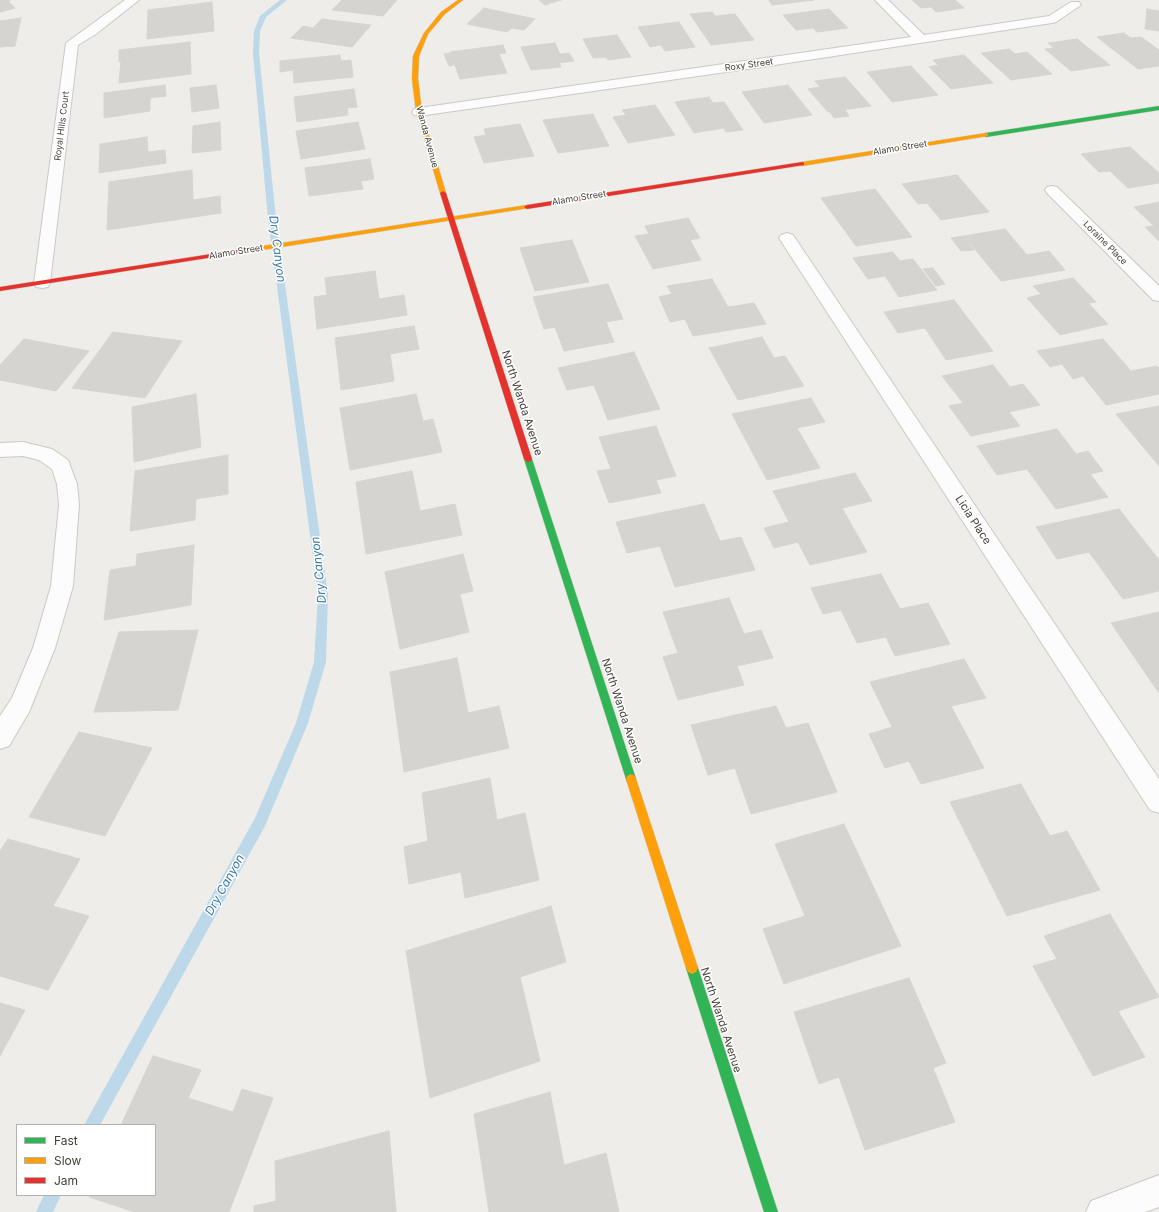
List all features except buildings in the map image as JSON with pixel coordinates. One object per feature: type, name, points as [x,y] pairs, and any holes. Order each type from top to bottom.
[{"type":"street","name":"Royal Hills Court","points":[[42,283],[72,43],[92,31],[133,0]]},
{"type":"street","name":"Wanda Avenue","points":[[450,218],[419,112],[415,79],[416,56],[426,34],[443,13],[461,0]]},
{"type":"street","points":[[881,0],[921,39]]},
{"type":"street","name":"Roxy Street","points":[[419,112],[1052,19],[1075,5]]},
{"type":"street","name":"Alamo Street","points":[[0,289],[1159,108]]},
{"type":"street","name":"Loraine Place","points":[[1052,190],[1159,296]]},
{"type":"street","name":"North Wanda Avenue","points":[[450,218],[771,1212]]},
{"type":"street","name":"Licia Place","points":[[787,238],[1159,801]]},
{"type":"street","points":[[0,450],[23,449],[45,454],[61,465],[68,484],[69,504],[62,586],[44,648],[21,704],[0,738]]},
{"type":"street","points":[[1102,1212],[1159,1191]]},
{"type":"waterway","name":"Dry Canyon","points":[[93,1124],[260,822],[302,723],[320,662],[323,595],[272,219],[256,53],[257,31],[263,16],[284,0]]},
{"type":"waterway","name":"Dry Canyon","points":[[44,1212],[52,1196]]},
{"type":"traffic: fast","points":[[986,135],[1159,108]]},
{"type":"traffic: fast","points":[[528,459],[631,779]]},
{"type":"traffic: fast","points":[[692,968],[771,1212]]},
{"type":"traffic: slow","points":[[443,193],[419,112],[415,79],[416,56],[426,34],[443,13],[461,0]]},
{"type":"traffic: slow","points":[[802,164],[986,135]]},
{"type":"traffic: slow","points":[[256,249],[527,207]]},
{"type":"traffic: slow","points":[[631,779],[692,968]]},
{"type":"traffic: jam","points":[[527,207],[802,164]]},
{"type":"traffic: jam","points":[[443,193],[528,459]]},
{"type":"traffic: jam","points":[[0,289],[256,249]]}]
